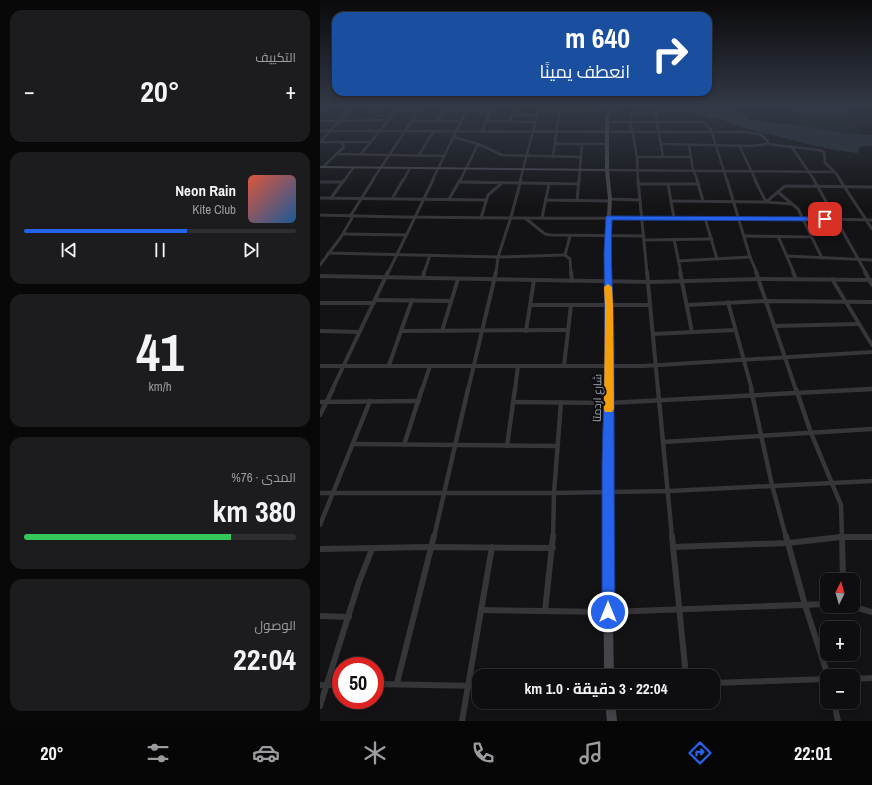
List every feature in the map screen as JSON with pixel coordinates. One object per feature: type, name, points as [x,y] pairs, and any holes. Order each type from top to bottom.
[{"type":"main road","name":"شارع اردمتا","points":[[608,141],[607,170],[610,200],[607,281],[609,306],[609,491],[607,517],[609,669]]},
{"type":"main road","points":[[322,167],[607,170]]},
{"type":"main road","points":[[611,709],[612,721]]},
{"type":"street","points":[[320,265],[344,234],[352,218],[351,215],[398,141]]},
{"type":"street","points":[[419,156],[428,141]]},
{"type":"street","points":[[320,415],[452,141]]},
{"type":"street","points":[[467,141],[478,144],[502,155],[527,157],[581,157]]},
{"type":"street","points":[[397,683],[445,492],[454,445],[495,280],[498,257],[511,218],[531,141]]},
{"type":"street","points":[[553,157],[556,141]]},
{"type":"street","points":[[635,141],[685,669]]},
{"type":"street","points":[[660,141],[663,157]]},
{"type":"street","points":[[714,141],[740,218],[750,257],[759,279],[811,433],[833,482],[841,505],[843,573]]},
{"type":"street","points":[[320,142],[371,142]]},
{"type":"street","points":[[322,167],[344,146],[342,142]]},
{"type":"street","points":[[361,154],[371,142]]},
{"type":"street","points":[[449,199],[478,144]]},
{"type":"street","points":[[556,144],[608,144]]},
{"type":"street","points":[[577,200],[582,144]]},
{"type":"street","points":[[661,144],[751,146],[767,144],[791,146],[824,152],[825,163],[835,172],[872,229]]},
{"type":"street","points":[[689,145],[693,170],[699,184],[703,201]]},
{"type":"street","points":[[739,145],[766,202]]},
{"type":"street","points":[[791,146],[818,186],[871,280],[872,285]]},
{"type":"street","points":[[336,154],[444,156]]},
{"type":"street","points":[[637,157],[691,157]]},
{"type":"street","points":[[331,198],[353,168]]},
{"type":"street","points":[[392,199],[410,168]]},
{"type":"street","points":[[607,170],[835,172]]},
{"type":"street","points":[[320,182],[343,182]]},
{"type":"street","points":[[459,182],[579,184]]},
{"type":"street","points":[[482,218],[486,200],[491,192],[502,183]]},
{"type":"street","points":[[542,218],[549,184]]},
{"type":"street","points":[[638,184],[699,184]]},
{"type":"street","points":[[668,184],[674,218]]},
{"type":"street","points":[[766,202],[785,186],[872,187]]},
{"type":"street","points":[[778,192],[798,209],[822,258]]},
{"type":"street","points":[[320,198],[486,200]]},
{"type":"street","points":[[545,200],[640,200]]},
{"type":"street","points":[[671,201],[734,201],[792,204]]},
{"type":"street","points":[[320,215],[416,218],[802,218],[872,220]]},
{"type":"street","points":[[525,218],[545,234],[674,240],[712,239]]},
{"type":"street","points":[[705,218],[718,259]]},
{"type":"street","points":[[344,234],[407,235]]},
{"type":"street","points":[[565,255],[570,236]]},
{"type":"street","points":[[744,236],[811,237]]},
{"type":"street","points":[[778,236],[796,279]]},
{"type":"street","points":[[674,240],[692,332]]},
{"type":"street","points":[[328,253],[498,257],[565,255],[570,259],[572,281]]},
{"type":"street","points":[[423,277],[430,255]]},
{"type":"street","points":[[787,256],[872,260]]},
{"type":"street","points":[[678,261],[750,257]]},
{"type":"street","points":[[320,276],[648,282],[759,279],[871,280]]},
{"type":"street","points":[[442,331],[458,279]]},
{"type":"street","points":[[832,279],[872,345]]},
{"type":"street","points":[[526,331],[534,280]]},
{"type":"street","points":[[390,365],[412,300]]},
{"type":"street","points":[[320,303],[412,300],[452,301]]},
{"type":"street","points":[[687,305],[766,301],[872,302]]},
{"type":"street","points":[[728,302],[753,396],[772,485],[805,604],[826,669]]},
{"type":"street","points":[[530,305],[650,305]]},
{"type":"street","points":[[564,366],[571,305]]},
{"type":"street","points":[[774,326],[858,324]]},
{"type":"street","points":[[401,332],[568,330]]},
{"type":"street","points":[[653,334],[735,330]]},
{"type":"street","points":[[320,331],[359,332]]},
{"type":"street","points":[[320,366],[656,366],[872,352]]},
{"type":"street","points":[[404,445],[430,366]]},
{"type":"street","points":[[507,446],[518,366]]},
{"type":"street","points":[[513,402],[609,403],[872,389]]},
{"type":"street","points":[[320,525],[370,401]]},
{"type":"street","points":[[320,402],[419,401]]},
{"type":"street","points":[[545,611],[553,548],[554,493],[561,402]]},
{"type":"street","points":[[663,442],[872,429]]},
{"type":"street","points":[[353,444],[557,446]]},
{"type":"street","points":[[320,493],[554,493],[669,491],[872,480]]},
{"type":"street","points":[[673,547],[788,542],[841,537],[872,537]]},
{"type":"street","points":[[320,549],[430,547],[553,548]]},
{"type":"street","points":[[462,721],[492,547]]},
{"type":"street","points":[[320,706],[323,685],[349,617],[359,582],[372,549]]},
{"type":"street","points":[[481,610],[608,612],[820,604]]},
{"type":"street","points":[[860,609],[872,612]]},
{"type":"street","points":[[320,616],[349,617]]},
{"type":"street","points":[[860,678],[872,678]]},
{"type":"street","points":[[720,683],[820,679]]},
{"type":"street","points":[[384,684],[472,686]]},
{"type":"street","points":[[835,709],[838,721]]},
{"type":"shaded area","points":[[795,141],[872,141],[872,146],[860,147],[858,153]]},
{"type":"slow traffic","points":[[608,287],[609,409]]},
{"type":"route","points":[[608,612],[607,517],[609,491],[609,306],[607,252],[609,218],[825,219]]}]
